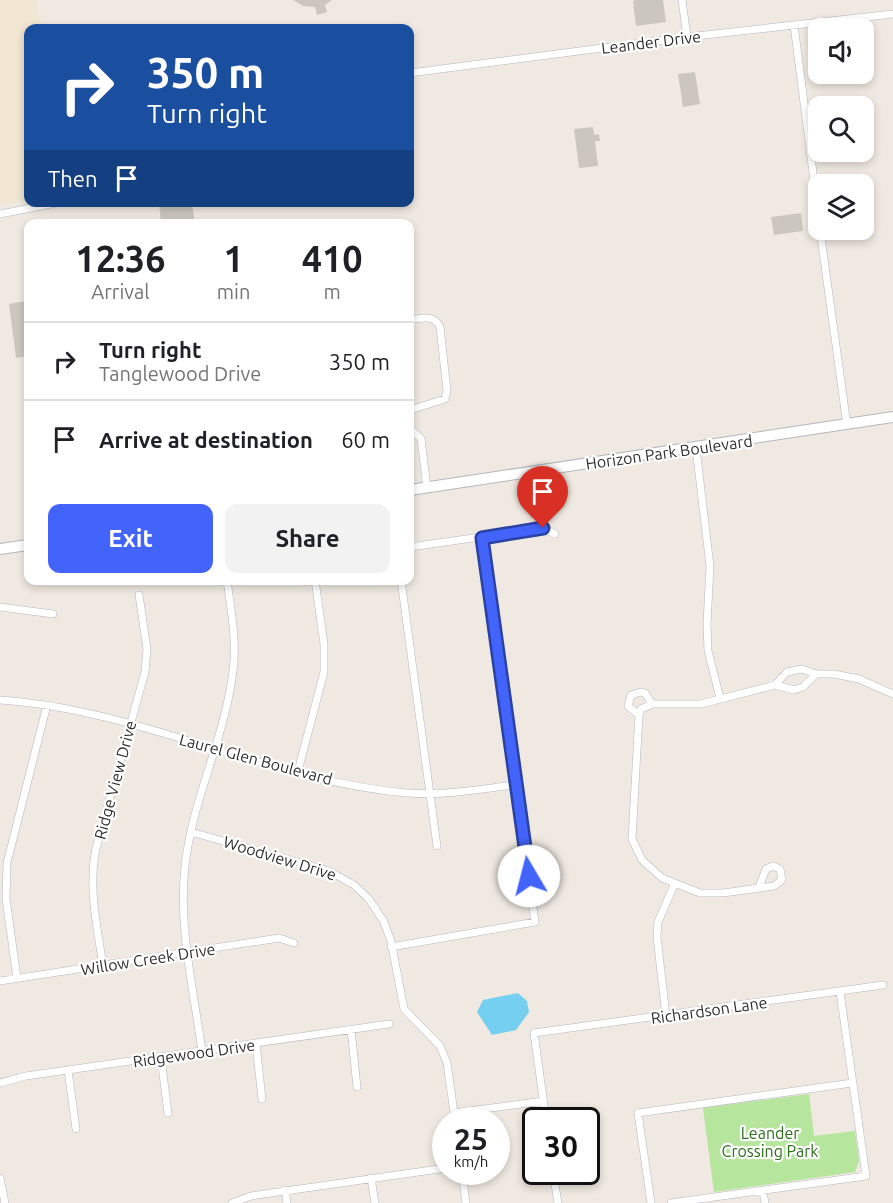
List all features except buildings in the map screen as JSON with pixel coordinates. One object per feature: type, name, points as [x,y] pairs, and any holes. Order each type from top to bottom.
[{"type":"street","points":[[682,0],[687,37]]},
{"type":"street","name":"Leander Drive","points":[[414,72],[687,37],[893,14]]},
{"type":"street","points":[[794,25],[813,174]]},
{"type":"street","points":[[0,214],[36,207]]},
{"type":"street","points":[[821,240],[847,425]]},
{"type":"street","points":[[414,319],[429,317],[440,327],[447,391],[445,399],[414,409]]},
{"type":"street","name":"Horizon Park Boulevard","points":[[414,490],[893,417]]},
{"type":"street","points":[[414,432],[420,439],[428,488]]},
{"type":"street","points":[[696,448],[710,566],[708,651],[720,698]]},
{"type":"street","points":[[414,546],[543,528],[555,534]]},
{"type":"street","points":[[391,946],[536,922],[482,538]]},
{"type":"street","points":[[0,549],[24,546]]},
{"type":"street","points":[[202,1052],[183,886],[191,832],[230,688],[234,658],[227,585]]},
{"type":"street","points":[[298,771],[324,672],[324,644],[316,585]]},
{"type":"street","points":[[402,585],[437,846]]},
{"type":"street","name":"Ridge View Drive","points":[[103,966],[92,893],[93,870],[147,657],[139,595]]},
{"type":"street","points":[[0,607],[53,614]]},
{"type":"street","points":[[775,685],[787,672],[794,669],[859,679],[892,690]]},
{"type":"street","points":[[759,887],[723,893],[700,893],[674,885],[662,878],[642,860],[632,839],[639,715],[641,709],[652,704],[701,704],[775,685],[794,690],[803,687],[816,674]]},
{"type":"street","points":[[639,715],[628,706],[631,695],[645,693],[652,704]]},
{"type":"street","name":"Laurel Glen Boulevard","points":[[0,700],[47,705],[373,789],[430,793],[515,785]]},
{"type":"street","points":[[17,978],[6,899],[7,863],[47,705]]},
{"type":"street","name":"Woodview Drive","points":[[191,832],[320,867],[346,879],[368,898],[378,912],[391,946],[404,1009],[440,1046],[447,1064],[453,1107]]},
{"type":"street","points":[[666,1016],[657,937],[658,922],[674,885]]},
{"type":"street","name":"Willow Creek Drive","points":[[0,981],[279,938],[294,943]]},
{"type":"street","name":"Richardson Lane","points":[[544,1101],[534,1033],[884,985]]},
{"type":"street","points":[[671,1203],[866,1176],[840,992]]},
{"type":"street","name":"Ridgewood Drive","points":[[0,1083],[26,1076],[389,1024]]},
{"type":"street","points":[[351,1029],[357,1087]]},
{"type":"street","points":[[256,1044],[262,1099]]},
{"type":"street","points":[[161,1058],[168,1113]]},
{"type":"street","points":[[68,1070],[76,1129]]},
{"type":"street","points":[[651,1203],[638,1113],[852,1083]]},
{"type":"street","points":[[510,1107],[544,1101],[545,1107]]},
{"type":"street","points":[[232,1203],[250,1196],[432,1170]]},
{"type":"street","points":[[0,1178],[5,1203]]},
{"type":"street","points":[[371,1178],[375,1203]]},
{"type":"street","points":[[464,1185],[466,1203]]},
{"type":"street","points":[[555,1185],[558,1203]]},
{"type":"street","points":[[285,1191],[287,1203]]},
{"type":"street","points":[[763,1191],[765,1203]]},
{"type":"shaded area","points":[[0,0],[36,0],[39,24],[24,24],[24,201],[0,205]]},
{"type":"green space","name":"Leander Crossing Park","points":[[809,1094],[814,1136],[855,1131],[859,1161],[855,1172],[714,1192],[703,1108]]},
{"type":"water","points":[[518,993],[527,1001],[529,1012],[516,1030],[492,1035],[477,1012],[483,1000]]},
{"type":"route","points":[[529,876],[482,538],[543,528]]}]
